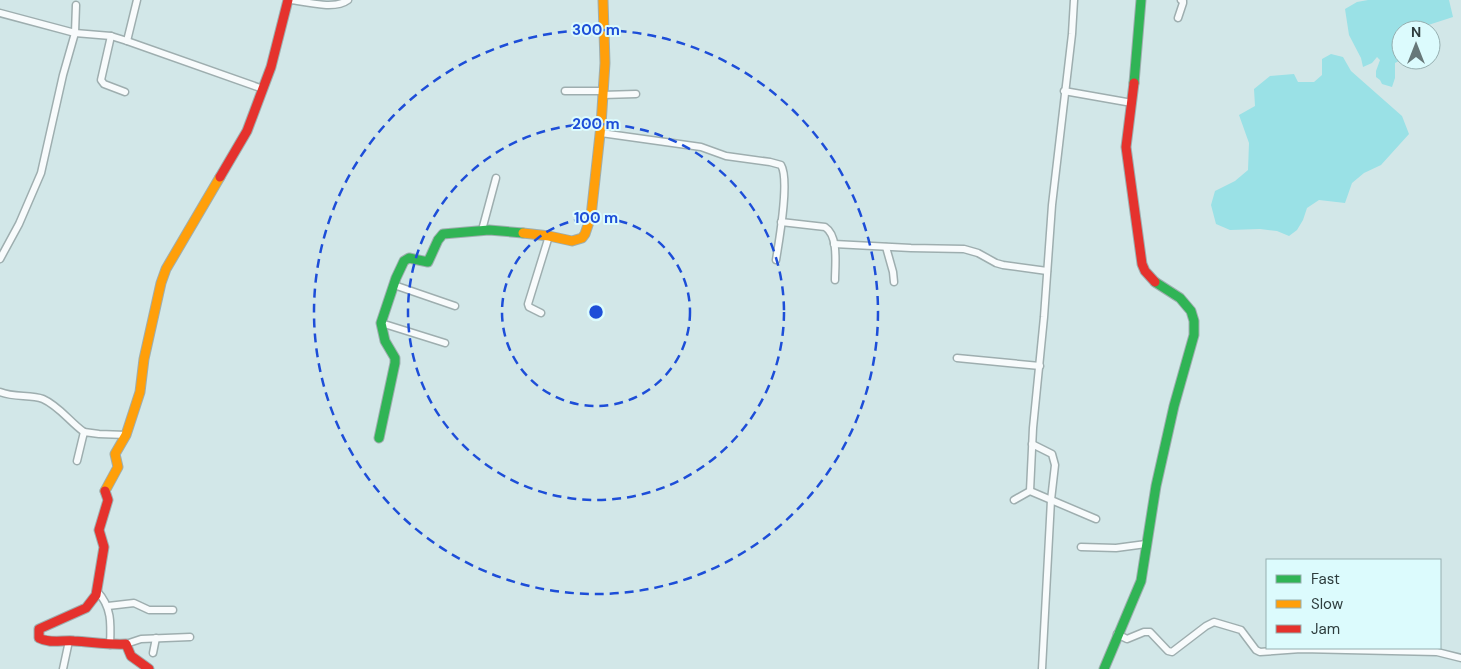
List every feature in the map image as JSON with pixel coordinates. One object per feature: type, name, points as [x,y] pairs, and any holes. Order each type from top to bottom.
[{"type":"street","points":[[127,41],[137,0]]},
{"type":"street","points":[[190,637],[141,639],[126,644],[110,645],[42,640],[39,638],[39,630],[45,625],[84,609],[93,602],[97,591],[104,547],[99,530],[108,500],[105,491],[117,468],[114,457],[126,434],[140,392],[144,359],[160,284],[166,269],[247,131],[271,67],[290,0],[334,5],[348,0]]},
{"type":"street","points":[[379,438],[396,363],[385,341],[381,323],[404,261],[409,258],[423,262],[430,260],[440,235],[482,230],[572,240],[582,238],[585,234],[591,216],[600,133],[605,64],[603,0]]},
{"type":"street","points":[[1030,491],[1032,444],[1052,205],[1072,34],[1074,0]]},
{"type":"street","points":[[1104,669],[1117,634],[1141,581],[1160,470],[1180,380],[1194,335],[1192,314],[1187,306],[1151,278],[1143,266],[1126,147],[1136,68],[1140,0]]},
{"type":"street","points":[[1178,18],[1183,3],[1180,0]]},
{"type":"street","points":[[0,259],[19,224],[41,173],[62,75],[75,33],[76,5]]},
{"type":"street","points":[[0,13],[75,33],[111,36],[263,89]]},
{"type":"street","points":[[111,36],[100,80],[104,84],[125,92]]},
{"type":"street","points":[[565,91],[636,94]]},
{"type":"street","points":[[1064,91],[1132,103]]},
{"type":"street","points":[[600,133],[701,147],[726,156],[779,164],[783,168],[784,174],[776,260]]},
{"type":"street","points":[[482,230],[496,178]]},
{"type":"street","points":[[781,222],[824,227],[830,231],[834,244],[835,280]]},
{"type":"street","points":[[542,313],[529,307],[528,304],[549,236]]},
{"type":"street","points":[[834,244],[964,249],[978,253],[996,264],[1047,271]]},
{"type":"street","points":[[886,247],[894,282]]},
{"type":"street","points":[[394,285],[455,306]]},
{"type":"street","points":[[381,323],[445,343]]},
{"type":"street","points":[[957,358],[1040,366]]},
{"type":"street","points":[[0,392],[17,396],[42,398],[84,432],[126,434]]},
{"type":"street","points":[[77,460],[84,432]]},
{"type":"street","points":[[1032,444],[1054,457],[1042,669]]},
{"type":"street","points":[[1030,491],[1096,519]]},
{"type":"street","points":[[1014,500],[1030,491]]},
{"type":"street","points":[[1081,547],[1116,548],[1146,544]]},
{"type":"street","points":[[97,591],[108,606],[111,624],[110,645]]},
{"type":"street","points":[[108,606],[134,603],[149,610],[173,610]]},
{"type":"street","points":[[1117,634],[1127,639],[1144,632],[1150,632],[1168,652],[1172,652],[1206,626],[1215,622],[1241,630],[1256,650],[1263,653],[1285,649],[1437,652],[1461,658]]},
{"type":"street","points":[[153,653],[156,638]]},
{"type":"street","points":[[63,669],[69,641]]},
{"type":"street","points":[[126,644],[131,656],[149,669]]},
{"type":"water","points":[[1368,0],[1449,0],[1453,17],[1441,21],[1391,20],[1391,70],[1395,70],[1392,87],[1382,84],[1376,77],[1380,60],[1377,57],[1372,63],[1363,67],[1361,58],[1349,35],[1345,9],[1357,2]]},
{"type":"water","points":[[1331,54],[1343,57],[1351,71],[1402,116],[1409,134],[1381,165],[1364,173],[1352,183],[1345,203],[1319,200],[1307,208],[1297,230],[1289,236],[1277,231],[1260,229],[1230,230],[1216,224],[1211,205],[1215,191],[1235,181],[1248,170],[1249,143],[1239,115],[1255,106],[1254,89],[1270,76],[1294,74],[1298,82],[1314,82],[1322,75],[1322,59]]},
{"type":"traffic: fast","points":[[1134,83],[1141,0]]},
{"type":"traffic: fast","points":[[379,438],[395,363],[395,358],[385,341],[381,323],[396,278],[404,261],[409,258],[428,262],[438,240],[443,234],[489,230],[523,233]]},
{"type":"traffic: fast","points":[[1104,669],[1141,581],[1156,486],[1174,406],[1194,335],[1194,321],[1191,311],[1180,298],[1155,282]]},
{"type":"traffic: slow","points":[[523,233],[572,241],[582,238],[585,234],[591,216],[601,125],[605,63],[603,0]]},
{"type":"traffic: slow","points":[[105,491],[118,467],[115,454],[126,435],[140,392],[144,359],[161,283],[166,269],[220,177]]},
{"type":"traffic: jam","points":[[220,177],[247,131],[271,67],[288,0]]},
{"type":"traffic: jam","points":[[1134,83],[1126,147],[1142,264],[1145,271],[1155,282]]},
{"type":"traffic: jam","points":[[105,491],[108,500],[99,530],[104,547],[96,595],[86,608],[39,629],[39,638],[52,641],[126,644],[131,656],[149,669]]}]
